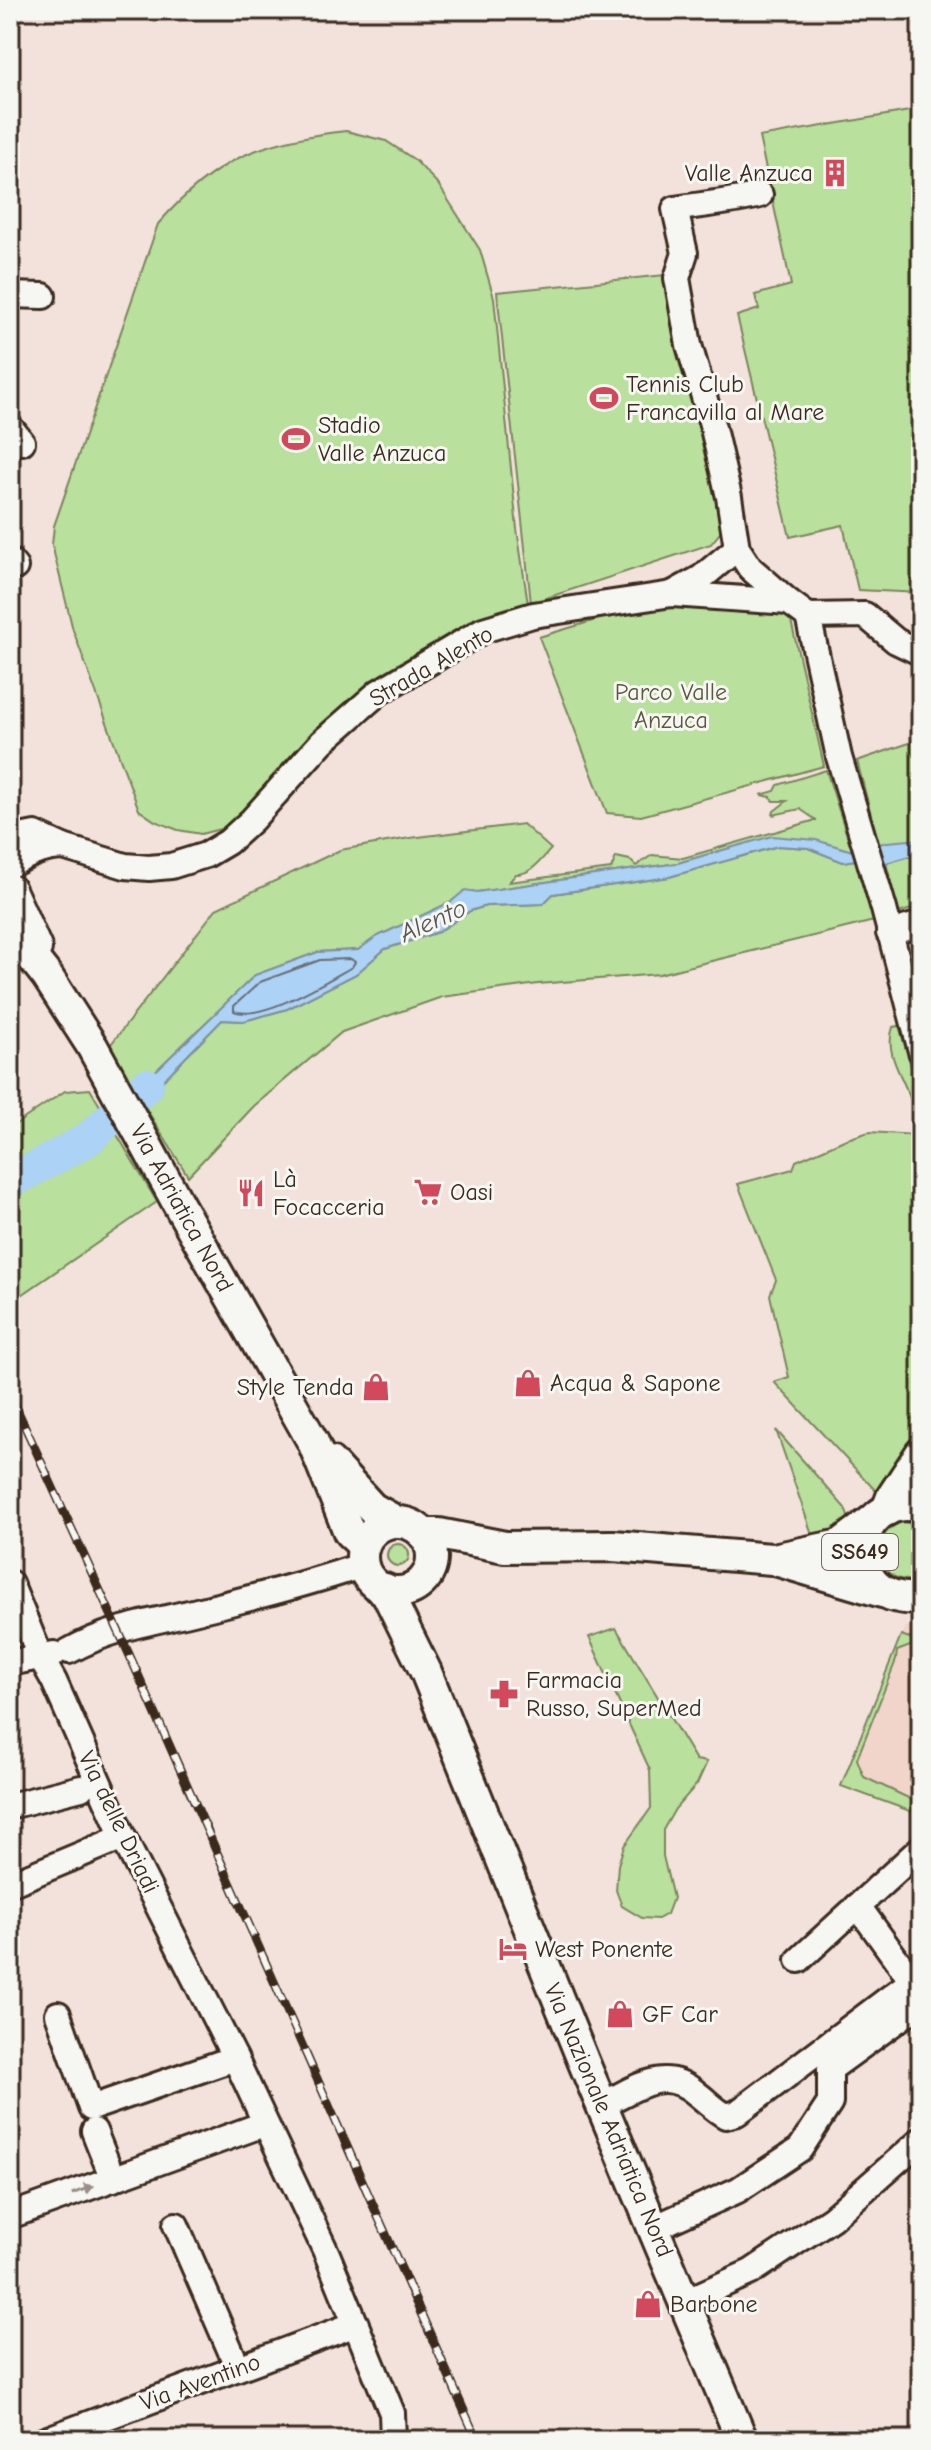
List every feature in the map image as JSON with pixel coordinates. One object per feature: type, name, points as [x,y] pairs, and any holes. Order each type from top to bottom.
[{"type":"main road","name":"Via Adriatica Nord","points":[[10,890],[47,976]]},
{"type":"main road","name":"Via Adriatica Nord","points":[[10,929],[47,976],[92,1046],[313,1442],[349,1532],[364,1555]]},
{"type":"main road","name":"Via Adriatica Nord","points":[[313,1442],[372,1508],[411,1528]]},
{"type":"main road","points":[[879,1516],[921,1453]]},
{"type":"main road","name":"SS649","points":[[772,1559],[840,1545],[879,1516],[901,1505],[921,1507]]},
{"type":"main road","name":"SS649","points":[[879,1516],[864,1535],[860,1551],[863,1567],[871,1581],[907,1600]]},
{"type":"main road","points":[[377,1528],[411,1528],[432,1554],[429,1570],[420,1584],[409,1590],[397,1592],[385,1589],[371,1580],[364,1555],[377,1528]]},
{"type":"main road","name":"SS649","points":[[411,1528],[497,1546],[613,1546],[772,1559],[907,1600]]},
{"type":"main road","name":"SS649","points":[[429,1570],[497,1546]]},
{"type":"main road","name":"Via Nazionale Adriatica Nord","points":[[426,1672],[420,1613],[429,1570]]},
{"type":"main road","name":"Via Nazionale Adriatica Nord","points":[[385,1589],[426,1672],[742,2440]]},
{"type":"street","points":[[760,195],[718,205],[675,209],[685,253],[677,278],[689,345],[713,428],[737,548],[750,568],[799,609],[921,1051]]},
{"type":"street","points":[[10,295],[43,296]]},
{"type":"street","points":[[672,594],[701,578],[737,548]]},
{"type":"street","name":"Strada Alento","points":[[10,839],[35,834],[63,847],[125,866],[149,868],[171,866],[206,855],[228,842],[252,820],[322,742],[371,698],[483,630],[533,615],[672,594],[865,615],[879,630],[921,653]]},
{"type":"street","points":[[10,865],[32,852],[63,847]]},
{"type":"street","points":[[889,933],[921,924]]},
{"type":"street","points":[[10,1663],[69,1651],[95,1636],[132,1624],[196,1611],[364,1555]]},
{"type":"street","name":"Via delle Driadi","points":[[10,1583],[123,1837],[235,2058],[327,2254],[392,2413],[393,2440]]},
{"type":"street","points":[[10,1806],[81,1788]]},
{"type":"street","points":[[10,1884],[123,1837]]},
{"type":"street","points":[[799,1960],[921,1848]]},
{"type":"street","points":[[603,2104],[661,2078],[678,2081],[726,2116],[737,2113],[912,1981],[858,1906]]},
{"type":"street","points":[[654,2228],[738,2190],[800,2149],[830,2103],[830,2069],[921,2003]]},
{"type":"street","points":[[58,2014],[91,2108],[235,2058]]},
{"type":"street","points":[[10,2216],[264,2124]]},
{"type":"street","points":[[94,2131],[113,2179]]},
{"type":"street","points":[[684,2302],[751,2272],[832,2218],[921,2140]]},
{"type":"street","points":[[176,2225],[238,2368]]},
{"type":"street","name":"Via Aventino","points":[[45,2440],[356,2324]]},
{"type":"shaded area","points":[[905,1626],[917,1631],[921,1642],[921,1815],[842,1786]]},
{"type":"green space","points":[[921,109],[921,593],[858,590],[843,525],[790,537],[737,316],[759,309],[755,295],[791,285],[759,137]]},
{"type":"green space","name":"Stadio Valle Anzuca","points":[[346,131],[386,141],[415,160],[438,184],[480,250],[494,298],[517,529],[528,604],[428,657],[269,784],[224,828],[201,834],[178,830],[155,821],[139,810],[73,630],[52,545],[54,526],[158,224],[199,183],[242,156],[289,140]]},
{"type":"green space","name":"Tennis Club Francavilla al Mare","points":[[665,275],[728,504],[723,529],[711,544],[531,603],[497,292]]},
{"type":"green space","name":"Parco Valle Anzuca","points":[[679,605],[789,612],[824,766],[641,816],[607,813],[539,637],[606,617]]},
{"type":"green space","points":[[921,739],[921,839],[879,845],[857,761]]},
{"type":"green space","points":[[826,770],[852,851],[834,846],[734,847],[678,863],[477,892],[465,891],[451,902],[376,937],[358,950],[318,952],[255,975],[134,1092],[108,1048],[216,909],[340,850],[523,824],[551,849],[540,862],[516,874],[509,882],[611,869],[616,857],[630,860],[636,866],[652,855],[683,858],[816,820],[800,809],[773,815],[787,801],[773,801],[771,797],[761,795],[775,791],[778,785]]},
{"type":"green space","points":[[778,846],[808,848],[843,862],[855,860],[874,921],[659,974],[538,984],[442,997],[342,1032],[254,1106],[188,1176],[142,1102],[222,1020],[244,1021],[287,1009],[356,974],[385,949],[438,932],[470,911],[486,906],[543,904],[553,894],[669,877]]},
{"type":"green space","points":[[921,853],[921,906],[899,913],[886,863]]},
{"type":"green space","points":[[899,1026],[921,1100],[921,1442],[889,1489],[875,1490],[774,1382],[789,1377],[770,1295],[776,1280],[738,1184],[793,1169],[796,1161],[869,1132],[915,1135],[912,1104],[891,1050],[893,1027]]},
{"type":"green space","points":[[90,1089],[157,1202],[10,1303],[10,1128],[65,1091]]},
{"type":"green space","points":[[776,1430],[845,1508],[849,1519],[843,1529],[814,1540]]},
{"type":"green space","points":[[902,1522],[921,1525],[921,1578],[907,1580],[895,1577],[881,1561],[879,1550],[882,1539],[889,1529]]},
{"type":"green space","points":[[398,1544],[406,1547],[409,1555],[406,1563],[398,1566],[390,1563],[387,1555],[390,1547]]},
{"type":"green space","points":[[616,1628],[696,1760],[707,1762],[697,1784],[675,1809],[663,1830],[663,1856],[673,1898],[667,1914],[658,1919],[642,1918],[622,1906],[616,1890],[618,1865],[624,1846],[651,1808],[650,1770],[589,1637]]},
{"type":"green space","points":[[901,1635],[921,1642],[897,1651],[857,1759],[864,1777],[921,1804],[921,1815],[841,1786]]},
{"type":"water","points":[[772,836],[816,840],[852,851],[887,842],[921,839],[921,853],[886,863],[843,862],[808,848],[778,846],[669,877],[553,894],[543,904],[486,906],[470,911],[438,932],[385,949],[356,974],[287,1009],[244,1021],[222,1020],[142,1102],[134,1092],[255,975],[318,952],[358,950],[376,937],[451,902],[465,890],[477,892],[678,863]]},
{"type":"waterway","name":"Alento","points":[[10,1182],[87,1140],[147,1085]]},
{"type":"railway","points":[[10,1394],[129,1654],[477,2440]]},
{"type":"place","name":"Valle Anzuca","points":[[835,173]]},
{"type":"place","name":"Tennis Club Francavilla al Mare","points":[[604,398]]},
{"type":"place","name":"Stadio Valle Anzuca","points":[[296,439]]},
{"type":"place","name":"Oasi","points":[[428,1192]]},
{"type":"place","name":"Là Focacceria","points":[[251,1193]]},
{"type":"place","name":"Acqua & Sapone","points":[[528,1383]]},
{"type":"place","name":"Style Tenda","points":[[376,1387]]},
{"type":"place","name":"Farmacia Russo, SuperMed","points":[[504,1694]]},
{"type":"place","name":"West Ponente","points":[[513,1949]]},
{"type":"place","name":"GF Car","points":[[620,2014]]},
{"type":"place","name":"Barbone","points":[[648,2304]]}]
